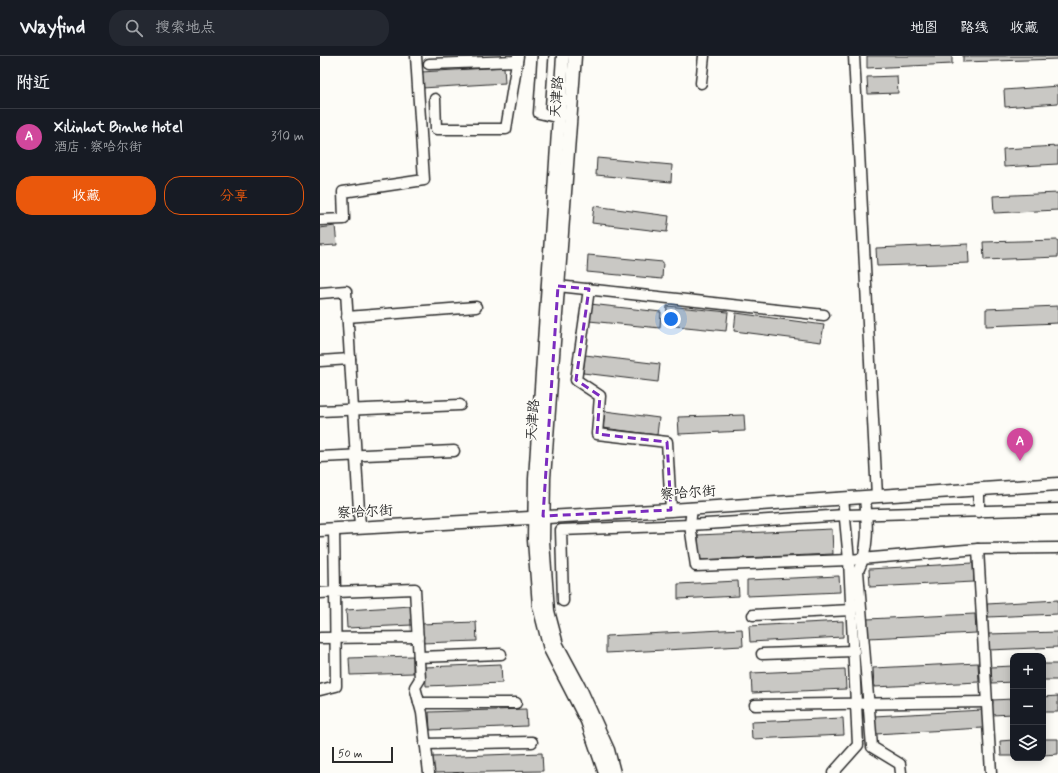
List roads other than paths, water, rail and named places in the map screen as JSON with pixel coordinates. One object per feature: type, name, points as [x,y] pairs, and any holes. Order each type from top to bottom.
[{"type":"street","points":[[320,220],[344,219],[343,192],[424,180],[416,56]]},
{"type":"street","points":[[543,56],[539,113],[560,118]]},
{"type":"street","name":"天津路","points":[[563,56],[535,480],[543,541],[548,611],[557,645],[579,686],[608,750],[614,773]]},
{"type":"street","name":"天津路","points":[[575,56],[544,478],[539,517],[534,540],[539,606],[550,649],[587,721],[605,773]]},
{"type":"street","points":[[701,84],[704,56]]},
{"type":"street","points":[[854,56],[877,496]]},
{"type":"street","points":[[429,64],[517,58],[506,129],[436,129],[435,99]]},
{"type":"street","points":[[558,286],[824,315]]},
{"type":"street","points":[[590,289],[576,380],[600,396],[597,434],[667,442],[671,510]]},
{"type":"street","points":[[320,293],[346,291],[360,528]]},
{"type":"street","points":[[347,317],[476,307]]},
{"type":"street","points":[[320,361],[350,359]]},
{"type":"street","points":[[320,411],[460,406]]},
{"type":"street","points":[[320,457],[454,451]]},
{"type":"street","name":"察哈尔街","points":[[320,530],[671,510],[1058,484]]},
{"type":"street","points":[[979,489],[980,512]]},
{"type":"street","points":[[865,497],[865,558],[858,571],[872,747],[900,764],[901,773]]},
{"type":"street","points":[[833,773],[858,745],[849,560],[843,498]]},
{"type":"street","points":[[692,508],[690,525],[696,566],[849,560],[978,549],[1058,548]]},
{"type":"street","points":[[564,601],[561,530],[690,525],[845,515],[1058,509]]},
{"type":"street","points":[[320,690],[336,686],[334,529]]},
{"type":"street","points":[[978,549],[991,773]]},
{"type":"street","points":[[320,592],[415,590],[420,679],[415,687],[419,703],[429,773],[425,773]]},
{"type":"street","points":[[753,615],[852,610]]},
{"type":"street","points":[[320,638],[418,637]]},
{"type":"street","points":[[762,654],[854,652]]},
{"type":"street","points":[[419,656],[501,654]]},
{"type":"street","points":[[755,705],[987,702]]},
{"type":"street","points":[[419,703],[516,703]]},
{"type":"street","points":[[425,744],[532,742]]},
{"type":"place","name":"Xilinhot Binhe Hotel","points":[[1020,461]]}]
